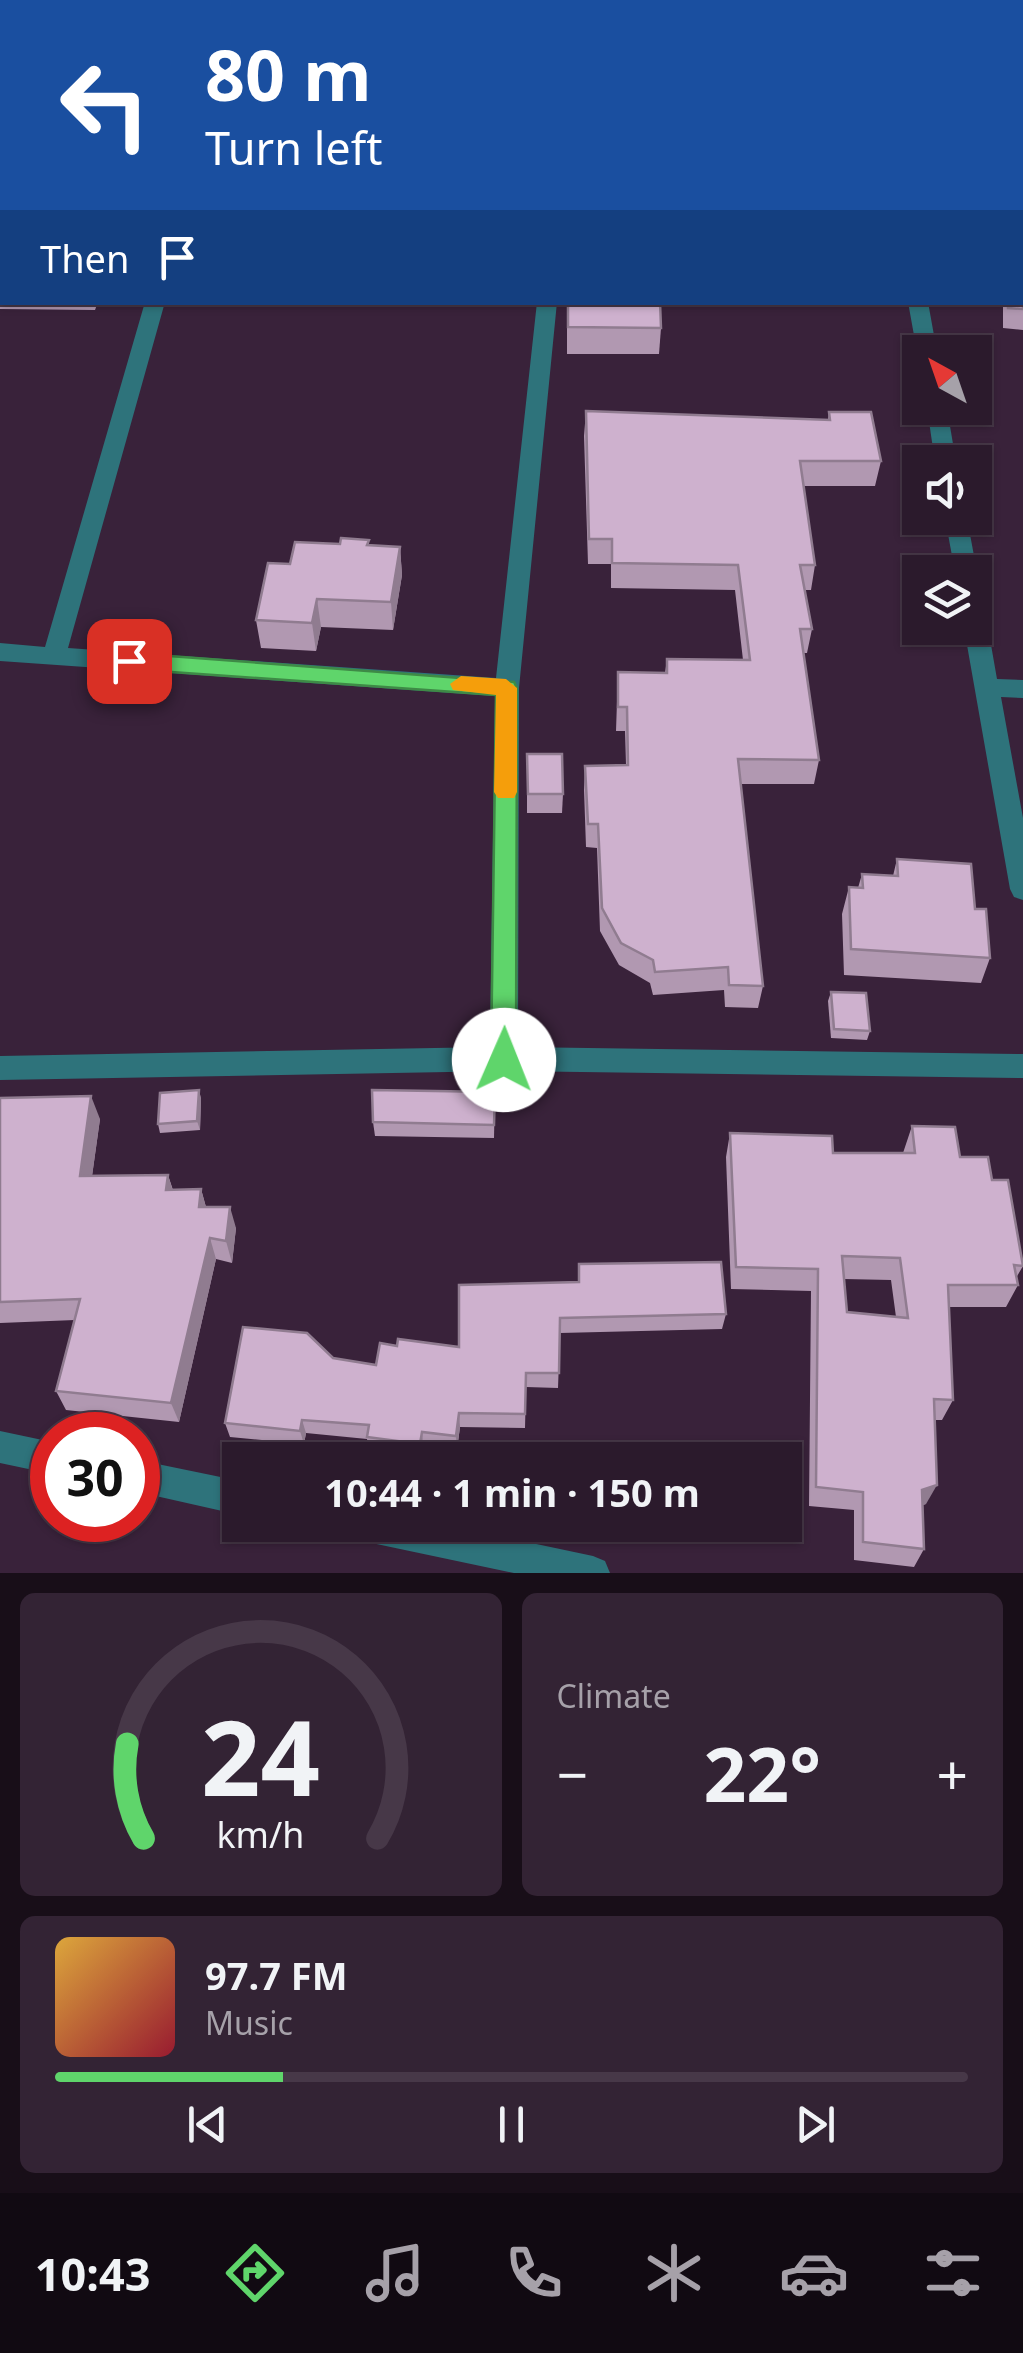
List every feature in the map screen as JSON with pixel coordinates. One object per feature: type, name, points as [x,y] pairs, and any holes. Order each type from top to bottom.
[{"type":"street","points":[[54,656],[154,305]]},
{"type":"street","points":[[504,1060],[506,688],[547,305]]},
{"type":"street","points":[[919,305],[924,335]]},
{"type":"street","points":[[979,645],[1023,889]]},
{"type":"street","points":[[0,652],[506,688]]},
{"type":"street","points":[[987,688],[1023,689]]},
{"type":"street","points":[[0,1068],[504,1060],[1023,1066]]},
{"type":"street","points":[[0,1447],[30,1453]]},
{"type":"street","points":[[160,1481],[222,1494]]},
{"type":"street","points":[[446,1542],[593,1573]]},
{"type":"building","points":[[568,305],[660,305],[661,328],[568,327]]},
{"type":"building","points":[[586,411],[830,420],[829,412],[871,412],[881,461],[800,461],[815,565],[800,565],[812,629],[800,629],[819,760],[738,759],[763,986],[729,985],[728,967],[655,972],[653,960],[621,943],[602,908],[598,824],[588,824],[585,766],[628,765],[627,707],[618,707],[618,672],[667,673],[667,659],[750,660],[738,565],[612,563],[612,539],[589,539]]},
{"type":"building","points":[[341,538],[400,547],[391,602],[317,599],[312,623],[256,620],[268,563],[290,564],[295,542],[340,544]]},
{"type":"building","points":[[527,754],[562,754],[563,794],[528,794]]},
{"type":"building","points":[[897,859],[971,864],[975,909],[986,909],[990,958],[851,949],[849,887],[863,888],[862,874],[898,876]]},
{"type":"building","points":[[831,992],[866,993],[870,1031],[834,1029]]},
{"type":"building","points":[[199,1090],[197,1121],[158,1124],[160,1093]]},
{"type":"building","points":[[372,1090],[495,1092],[494,1125],[373,1122]]},
{"type":"building","points":[[91,1096],[80,1176],[168,1175],[166,1190],[201,1189],[199,1207],[230,1207],[226,1241],[210,1238],[171,1403],[56,1391],[80,1299],[0,1302],[0,1098]]},
{"type":"building","points":[[912,1126],[955,1127],[960,1157],[988,1157],[992,1180],[1008,1180],[1023,1266],[1014,1265],[1018,1285],[948,1285],[953,1400],[934,1399],[937,1485],[922,1490],[924,1549],[863,1542],[863,1492],[816,1487],[818,1269],[736,1267],[730,1133],[832,1136],[833,1153],[915,1153]],"holes":[[[842,1256],[900,1258],[908,1318],[847,1312]]]},
{"type":"building","points":[[721,1262],[726,1314],[560,1318],[559,1373],[526,1373],[525,1414],[459,1413],[456,1436],[422,1432],[420,1442],[405,1442],[367,1437],[369,1425],[302,1420],[300,1431],[225,1423],[243,1327],[307,1333],[333,1358],[376,1365],[380,1343],[397,1346],[398,1339],[459,1347],[459,1285],[579,1282],[579,1264]]},
{"type":"slow traffic","points":[[461,684],[506,688],[506,792]]},
{"type":"route","points":[[129,661],[506,688],[504,1060]]}]
